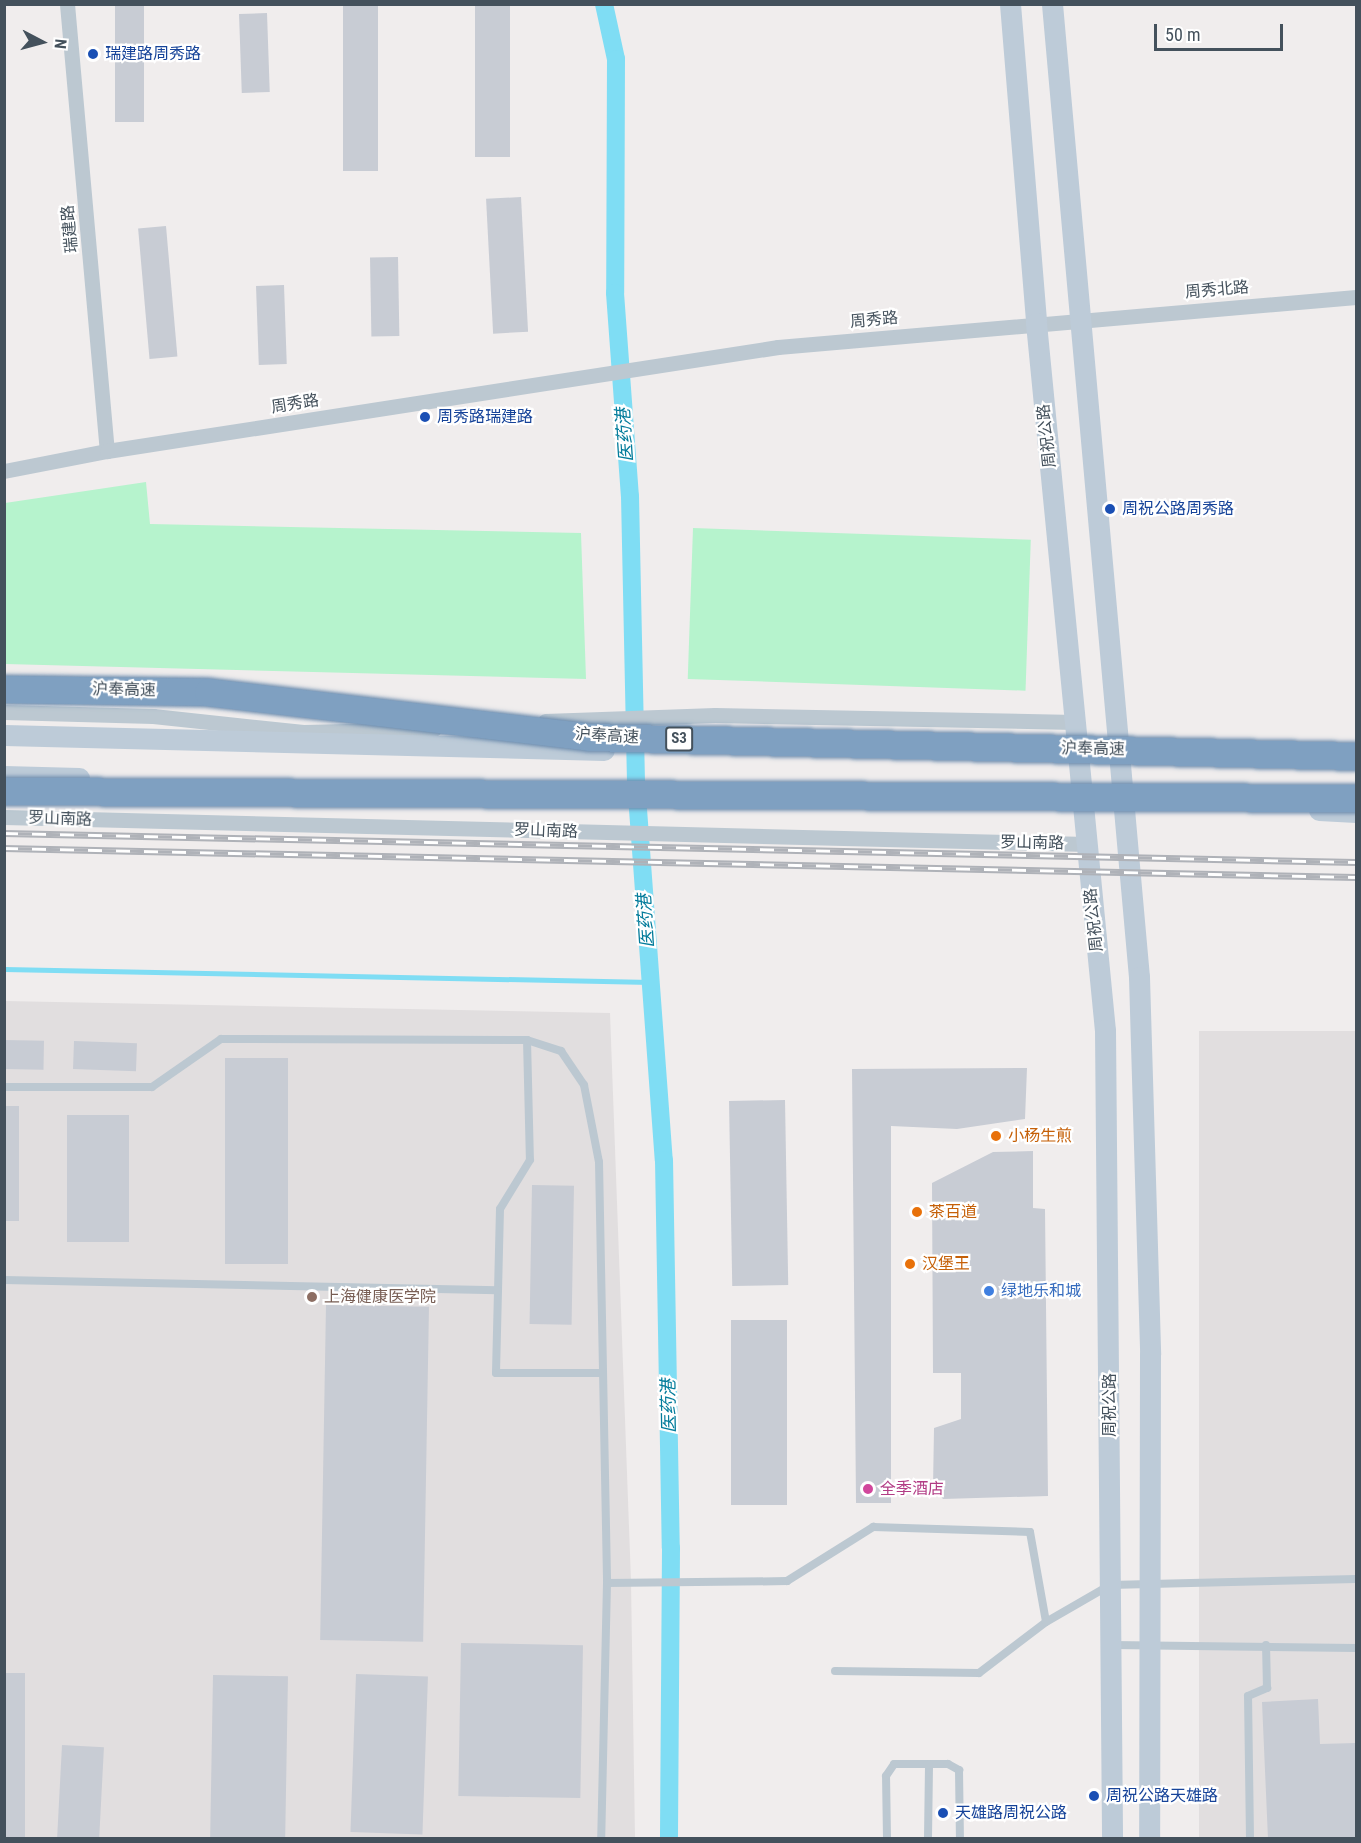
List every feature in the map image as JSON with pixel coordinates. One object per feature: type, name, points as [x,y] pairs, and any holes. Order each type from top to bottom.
[{"type":"highway","name":"沪奉高速","points":[[4,689],[208,692],[589,737],[1356,754]]},
{"type":"highway","points":[[4,791],[1356,798]]},
{"type":"street","name":"瑞建路","points":[[68,4],[107,450]]},
{"type":"street","name":"周祝公路","points":[[1010,4],[1036,323],[1105,1030],[1112,1839]]},
{"type":"street","points":[[1052,4],[1139,977],[1150,1354],[1149,1839]]},
{"type":"street","name":"周秀北路","points":[[1081,319],[1356,297]]},
{"type":"street","name":"周秀路","points":[[4,471],[107,450],[671,361],[1081,319]]},
{"type":"street","points":[[4,712],[153,716],[303,732],[691,716],[1075,722]]},
{"type":"street","points":[[4,735],[693,752],[1079,758],[1356,754]]},
{"type":"street","points":[[4,777],[593,792],[1123,800],[1356,812]]},
{"type":"street","name":"罗山南路","points":[[4,817],[1087,844]]},
{"type":"lane","points":[[4,1087],[153,1087],[221,1039],[527,1040],[561,1051],[584,1085],[599,1162],[607,1583],[601,1839]]},
{"type":"lane","points":[[527,1040],[530,1160],[500,1209],[496,1373],[603,1373]]},
{"type":"lane","points":[[4,1280],[498,1290]]},
{"type":"lane","points":[[607,1583],[787,1581],[873,1527],[1030,1532],[1046,1622]]},
{"type":"lane","points":[[835,1671],[979,1673],[1046,1622],[1110,1585],[1149,1582],[1356,1579]]},
{"type":"lane","points":[[1110,1644],[1356,1648]]},
{"type":"lane","points":[[1250,1839],[1248,1696],[1267,1688],[1266,1645]]},
{"type":"lane","points":[[887,1839],[886,1776],[894,1764],[948,1764],[959,1770],[960,1839]]},
{"type":"lane","points":[[928,1839],[929,1764]]},
{"type":"shaded area","name":"上海健康医学院","points":[[5,1001],[610,1013],[631,1581],[635,1838],[5,1838]]},
{"type":"shaded area","points":[[1199,1031],[1356,1031],[1356,1838],[1199,1838]]},
{"type":"green space","points":[[146,482],[150,524],[581,533],[586,679],[5,664],[5,503]]},
{"type":"green space","points":[[693,528],[1031,540],[1026,691],[688,679]]},
{"type":"building","points":[[115,4],[144,4],[144,122],[115,122]]},
{"type":"building","points":[[343,4],[378,4],[378,171],[343,171]]},
{"type":"building","points":[[475,4],[510,4],[510,157],[475,157]]},
{"type":"building","points":[[267,13],[270,92],[242,93],[239,14]]},
{"type":"building","points":[[521,197],[528,332],[493,334],[486,199]]},
{"type":"building","points":[[166,226],[177,357],[150,359],[138,228]]},
{"type":"building","points":[[370,257],[398,257],[399,336],[371,336]]},
{"type":"building","points":[[284,285],[287,364],[259,365],[256,286]]},
{"type":"building","points":[[4,1040],[44,1041],[43,1070],[4,1069]]},
{"type":"building","points":[[74,1041],[137,1043],[136,1071],[73,1069]]},
{"type":"building","points":[[225,1058],[288,1058],[288,1264],[225,1264]]},
{"type":"building","points":[[1027,1068],[1025,1119],[957,1129],[891,1126],[891,1503],[856,1503],[852,1069]]},
{"type":"building","points":[[785,1100],[788,1285],[732,1286],[729,1101]]},
{"type":"building","points":[[4,1106],[19,1106],[19,1221],[4,1221]]},
{"type":"building","points":[[67,1115],[129,1115],[129,1242],[67,1242]]},
{"type":"building","name":"绿地乐和城","points":[[1033,1151],[1033,1208],[1045,1209],[1048,1496],[943,1499],[933,1487],[934,1428],[961,1419],[961,1373],[933,1373],[932,1183],[993,1152]]},
{"type":"building","points":[[532,1185],[574,1186],[572,1325],[530,1324]]},
{"type":"building","points":[[326,1305],[429,1307],[423,1642],[320,1640]]},
{"type":"building","points":[[731,1320],[787,1320],[787,1505],[731,1505]]},
{"type":"building","points":[[461,1643],[583,1645],[580,1798],[458,1796]]},
{"type":"building","points":[[4,1673],[25,1673],[25,1838],[4,1838]]},
{"type":"building","points":[[356,1674],[428,1677],[422,1834],[350,1832]]},
{"type":"building","points":[[213,1675],[288,1676],[285,1838],[210,1838]]},
{"type":"building","points":[[1318,1699],[1320,1744],[1356,1743],[1356,1839],[1268,1839],[1262,1702]]},
{"type":"building","points":[[62,1745],[104,1747],[99,1838],[57,1838]]},
{"type":"waterway","name":"医药港","points":[[604,4],[616,59],[615,293],[630,496],[636,782],[664,1160],[671,1548],[669,1838]]},
{"type":"waterway","points":[[4,969],[651,982]]},
{"type":"railway","points":[[4,833],[1356,862]]},
{"type":"railway","points":[[4,848],[1356,877]]},
{"type":"place","name":"瑞建路周秀路","points":[[93,54]]},
{"type":"place","name":"周秀路瑞建路","points":[[425,417]]},
{"type":"place","name":"周祝公路周秀路","points":[[1110,509]]},
{"type":"place","name":"小杨生煎","points":[[996,1136]]},
{"type":"place","name":"茶百道","points":[[917,1212]]},
{"type":"place","name":"汉堡王","points":[[910,1264]]},
{"type":"place","name":"绿地乐和城","points":[[989,1291]]},
{"type":"place","name":"上海健康医学院","points":[[312,1297]]},
{"type":"place","name":"全季酒店","points":[[868,1489]]},
{"type":"place","name":"周祝公路天雄路","points":[[1094,1796]]},
{"type":"place","name":"天雄路周祝公路","points":[[943,1813]]}]
